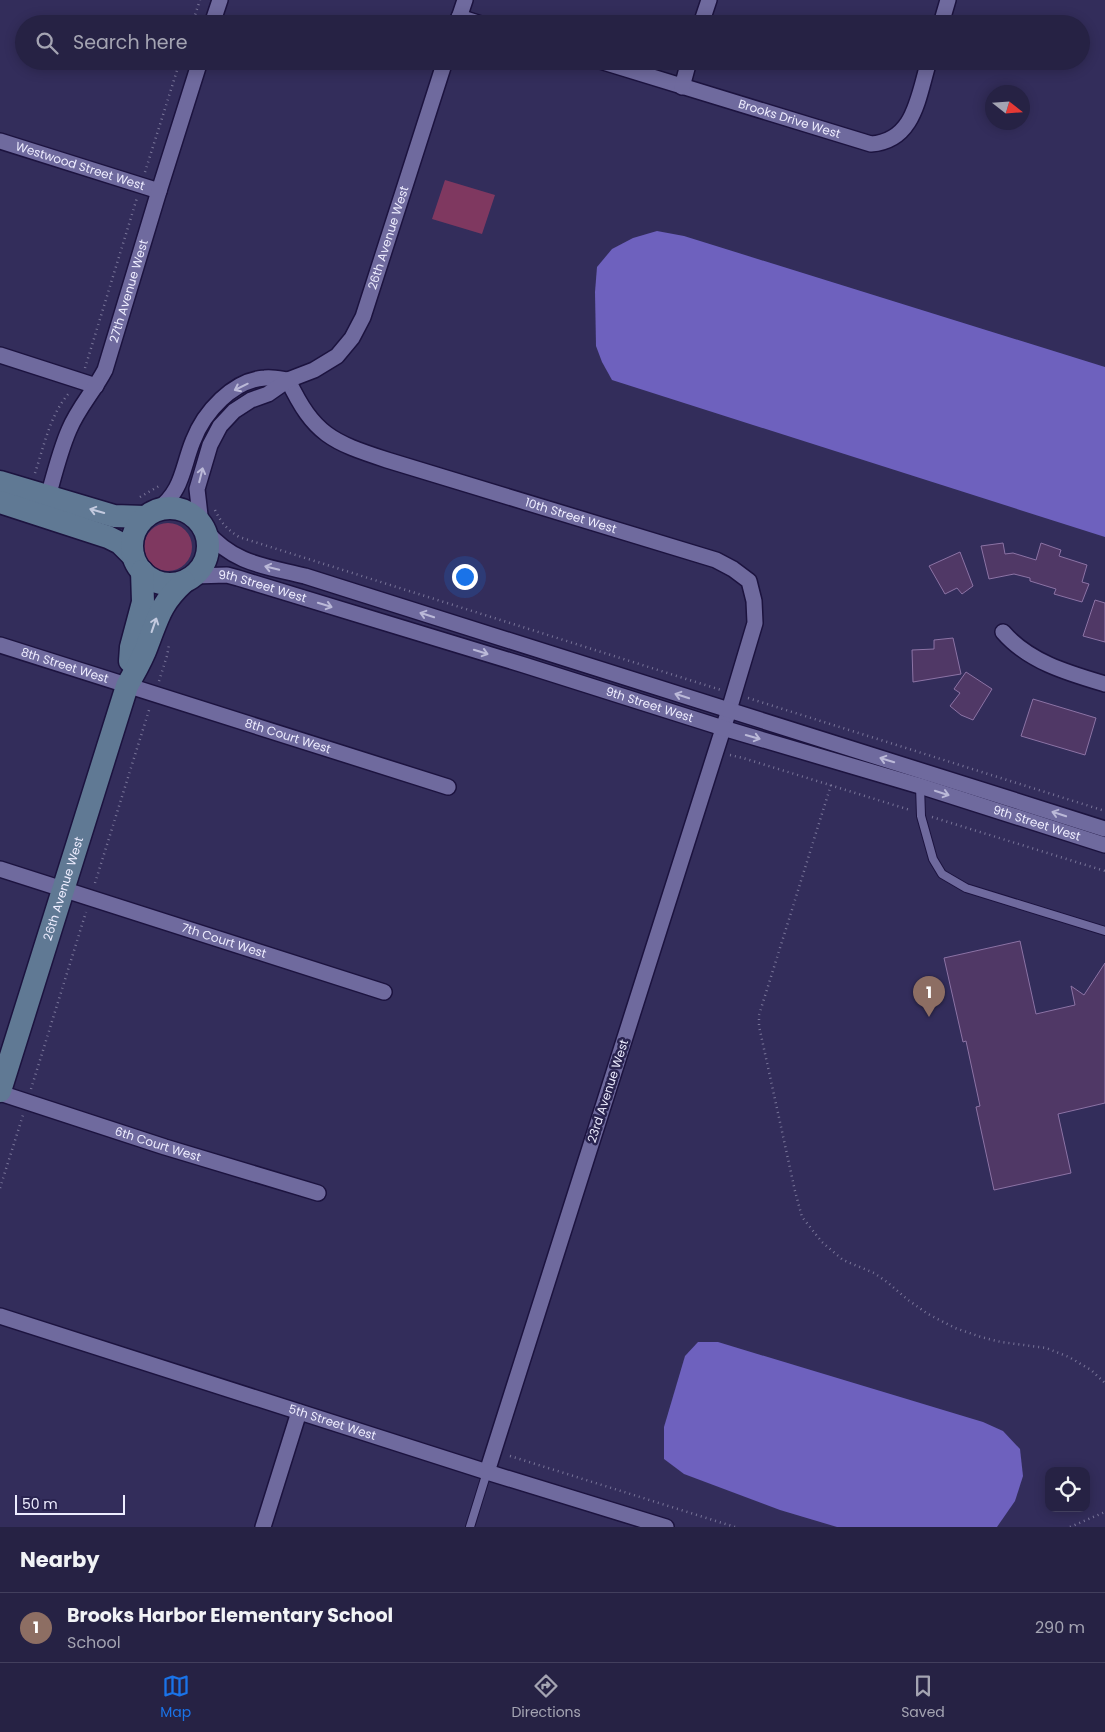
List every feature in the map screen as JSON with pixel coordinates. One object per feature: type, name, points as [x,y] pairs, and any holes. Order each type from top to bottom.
[{"type":"street","points":[[215,15],[220,0]]},
{"type":"street","points":[[460,15],[465,0]]},
{"type":"street","points":[[704,15],[709,0]]},
{"type":"street","points":[[944,15],[948,0]]},
{"type":"street","name":"27th Avenue West","points":[[45,506],[69,430],[79,410],[105,370],[197,70]]},
{"type":"street","name":"26th Avenue West","points":[[207,521],[197,489],[210,445],[220,426],[234,412],[251,400],[268,394],[288,380],[314,370],[337,356],[352,338],[362,317],[442,70]]},
{"type":"street","name":"Brooks Drive West","points":[[628,70],[864,143],[880,144],[896,138],[912,117],[926,70]]},
{"type":"street","points":[[682,87],[687,70]]},
{"type":"street","name":"Westwood Street West","points":[[0,141],[159,191]]},
{"type":"street","points":[[0,355],[96,386]]},
{"type":"street","name":"26th Avenue West","points":[[146,509],[173,494],[180,483],[193,441],[202,423],[213,407],[226,395],[243,385],[264,378],[288,380]]},
{"type":"street","name":"10th Street West","points":[[288,380],[307,416],[321,430],[355,449],[716,560],[733,569],[749,581],[754,601],[755,623],[729,710]]},
{"type":"street","points":[[0,482],[45,506],[120,543],[150,579],[161,583],[172,584],[189,579],[202,567],[207,556],[207,521],[176,508],[146,509],[114,516],[45,506],[0,502]]},
{"type":"street","points":[[137,564],[132,545],[134,535],[146,509]]},
{"type":"street","name":"9th Street West","points":[[207,521],[223,548],[233,555],[250,562],[305,576],[1105,829]]},
{"type":"street","name":"26th Avenue West","points":[[127,686],[131,647],[143,602],[137,564]]},
{"type":"street","name":"9th Street West","points":[[189,579],[227,575],[238,578],[723,728],[920,786],[1105,845]]},
{"type":"street","name":"26th Avenue West","points":[[0,1092],[127,686],[147,647],[161,608],[168,598],[189,579]]},
{"type":"street","points":[[1003,632],[1012,642],[1029,655],[1060,670],[1105,684]]},
{"type":"street","name":"8th Street West","points":[[0,645],[127,686]]},
{"type":"street","name":"8th Court West","points":[[127,686],[448,787]]},
{"type":"street","name":"23rd Avenue West","points":[[487,1472],[729,710]]},
{"type":"street","name":"7th Court West","points":[[0,869],[384,992]]},
{"type":"street","name":"6th Court West","points":[[0,1092],[165,1147],[318,1193]]},
{"type":"street","name":"5th Street West","points":[[0,1316],[487,1472],[666,1527]]},
{"type":"street","points":[[263,1527],[299,1412]]},
{"type":"lane","points":[[920,786],[921,816],[933,859],[942,874],[966,888],[1105,931]]},
{"type":"lane","points":[[470,1527],[487,1472]]},
{"type":"path","points":[[195,15],[200,0]]},
{"type":"path","points":[[84,370],[177,70]]},
{"type":"path","points":[[35,473],[54,416],[72,390]]},
{"type":"path","points":[[146,509],[151,492],[165,479]]},
{"type":"path","points":[[207,521],[220,520],[229,531],[239,537],[1105,811]]},
{"type":"path","points":[[158,684],[169,643]]},
{"type":"path","points":[[0,1188],[151,704]]},
{"type":"path","points":[[831,786],[759,1015],[761,1036],[802,1217],[822,1242],[843,1260],[874,1273],[928,1314],[955,1328],[980,1337],[1046,1348],[1062,1354],[1091,1370],[1105,1382]]},
{"type":"path","points":[[510,1456],[735,1527]]},
{"type":"path","points":[[1070,1527],[1105,1512]]},
{"type":"shaded area","points":[[445,180],[495,195],[482,234],[432,219]]},
{"type":"shaded area","points":[[657,231],[684,236],[1105,367],[1105,537],[612,380],[596,346],[595,292],[597,267],[612,249],[633,238]]},
{"type":"shaded area","points":[[163,523],[173,523],[185,530],[192,542],[192,552],[185,564],[173,571],[163,571],[155,567],[148,560],[144,552],[144,542],[148,534],[155,527]]},
{"type":"shaded area","points":[[698,1342],[718,1342],[983,1422],[1003,1431],[1020,1449],[1023,1476],[1015,1501],[997,1527],[837,1527],[780,1510],[684,1474],[664,1459],[664,1427],[685,1356]]},
{"type":"building","points":[[1003,543],[1005,554],[1013,553],[1036,560],[1041,543],[1061,550],[1059,556],[1087,565],[1082,582],[1089,584],[1082,602],[1054,594],[1056,589],[1030,581],[1030,578],[1014,574],[989,579],[981,546]]},
{"type":"building","points":[[960,552],[973,586],[962,594],[957,588],[945,594],[929,566]]},
{"type":"building","points":[[1095,600],[1105,603],[1105,642],[1083,636]]},
{"type":"building","points":[[953,638],[961,674],[913,682],[912,650],[934,649],[934,640]]},
{"type":"building","points":[[966,672],[992,689],[973,720],[961,715],[950,706],[960,693],[954,689]]},
{"type":"building","points":[[1033,699],[1096,718],[1085,755],[1021,736]]},
{"type":"building","points":[[1020,941],[1036,1014],[1075,1005],[1071,986],[1084,995],[1105,963],[1105,1103],[1058,1114],[1071,1173],[994,1190],[976,1107],[980,1106],[966,1041],[963,1042],[944,958]]},
{"type":"place","name":"Brooks Harbor Elementary School","points":[[929,1017]]}]
